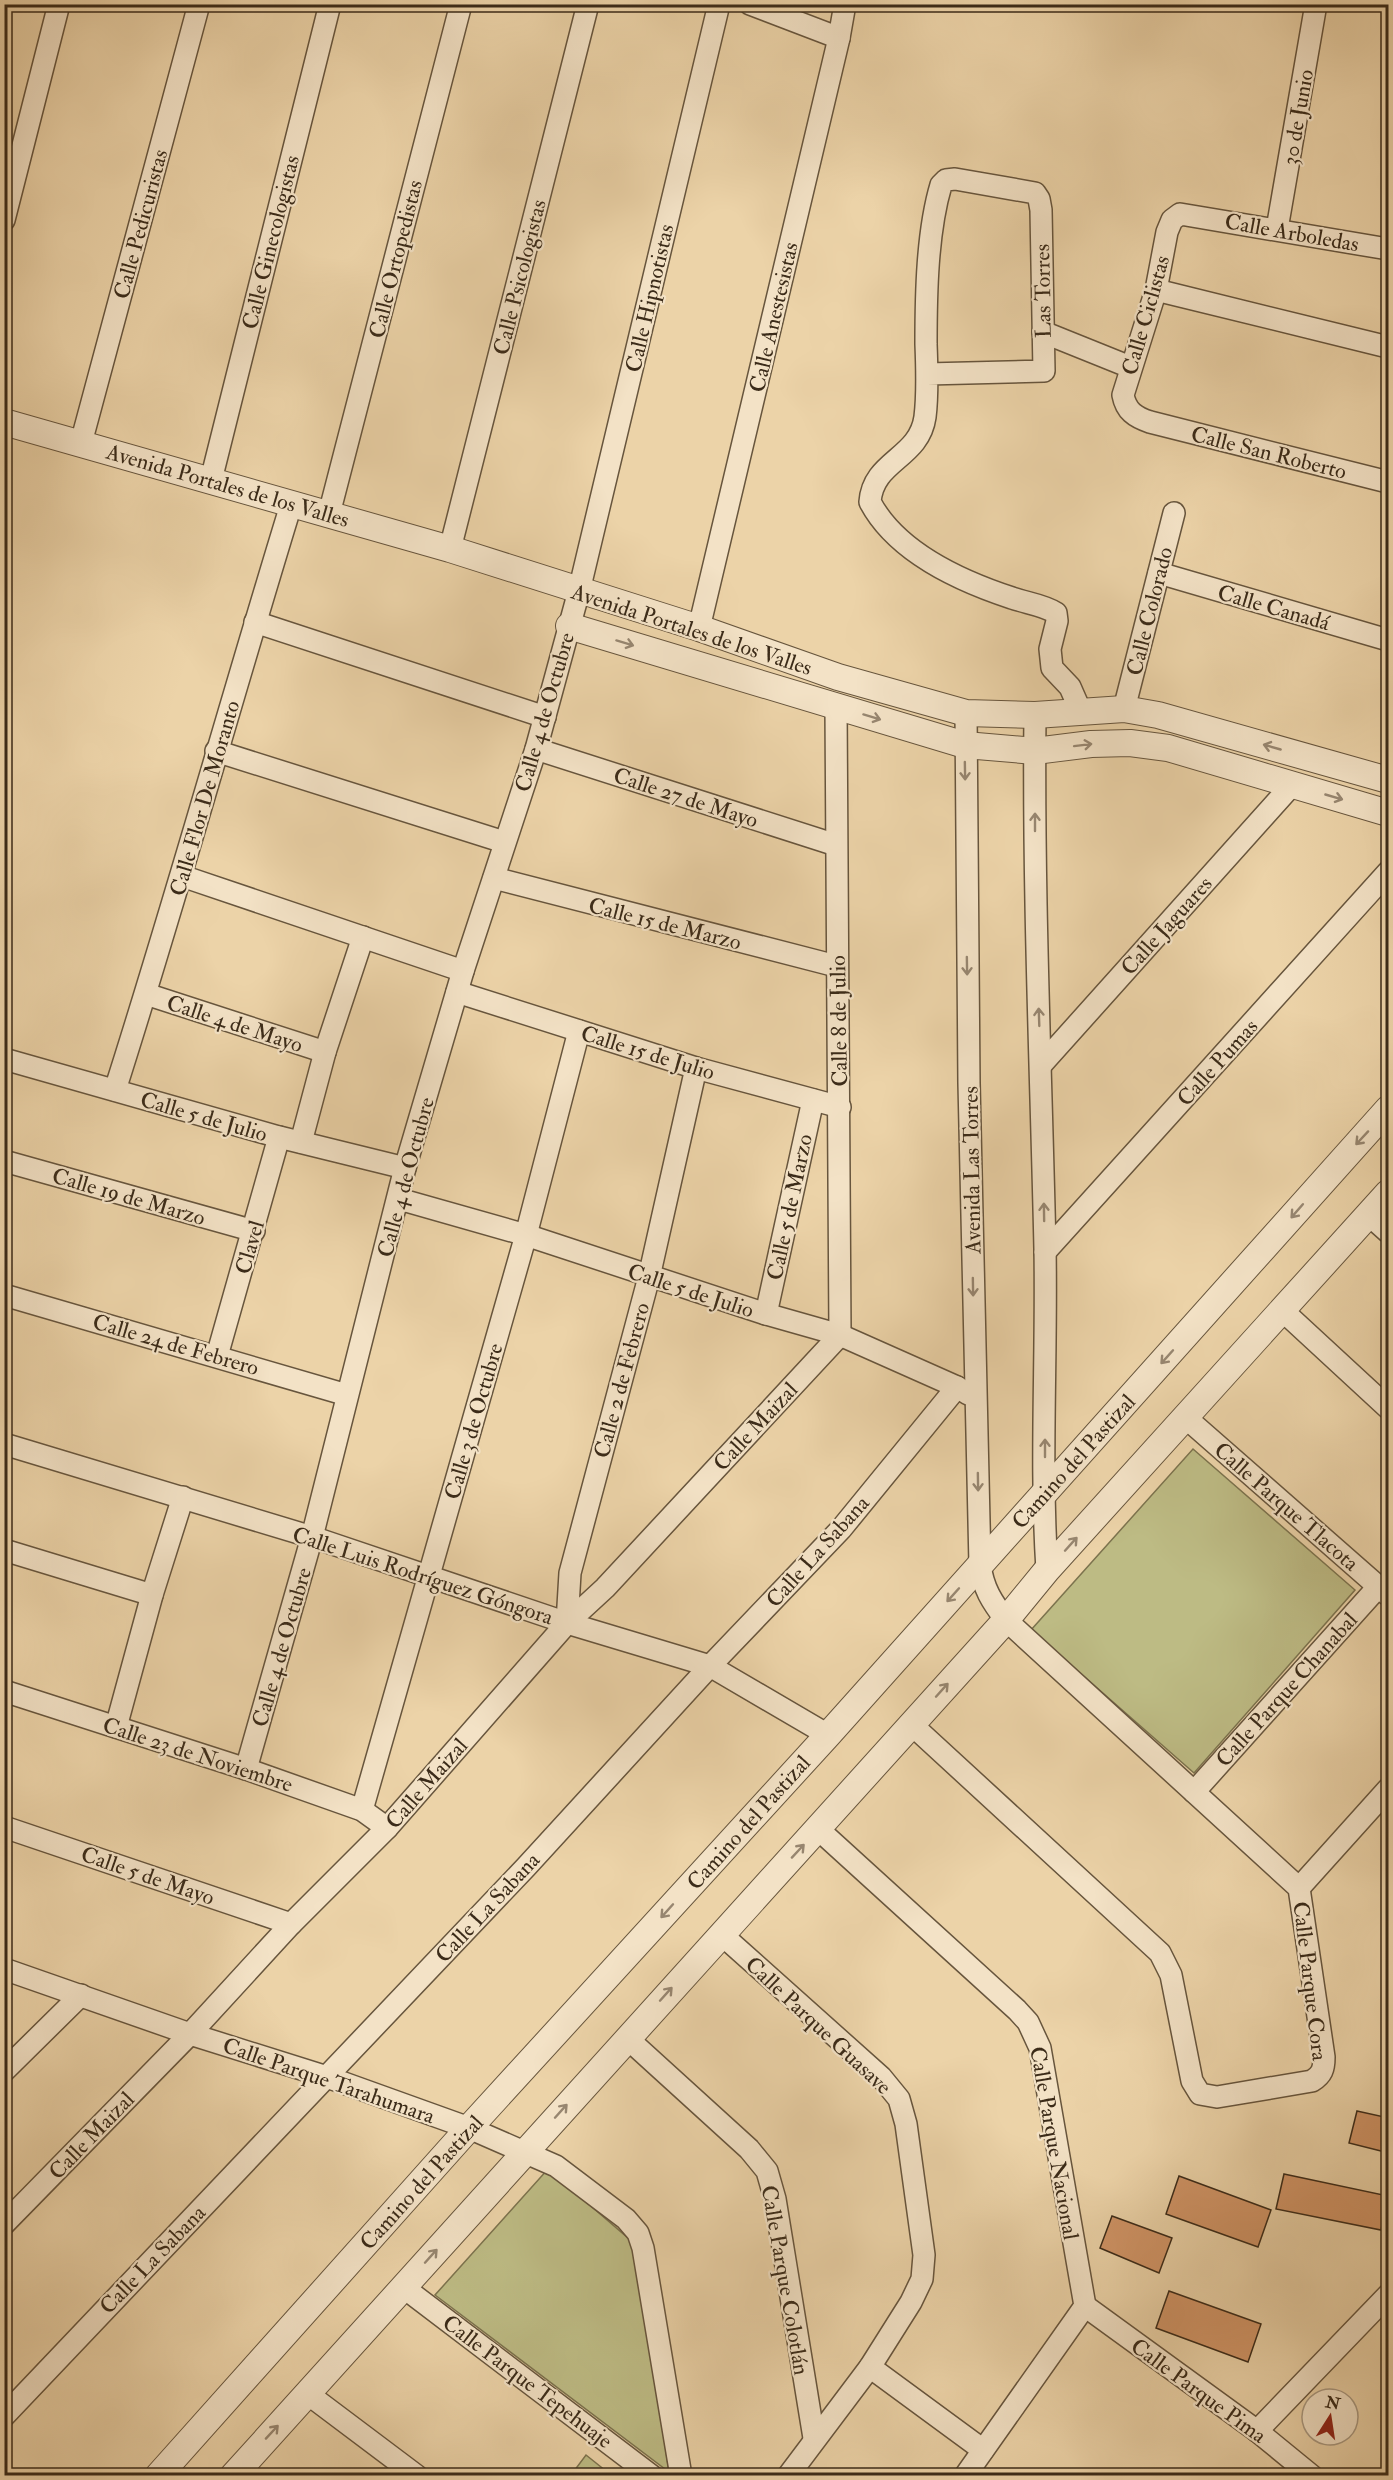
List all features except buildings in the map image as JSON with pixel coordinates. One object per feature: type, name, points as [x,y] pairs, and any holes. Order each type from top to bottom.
[{"type":"street","points":[[4,220],[59,4]]},
{"type":"street","name":"Calle Pedicuristas","points":[[81,442],[199,4]]},
{"type":"street","name":"Calle Ginecologistas","points":[[211,480],[330,4]]},
{"type":"street","name":"Calle Ortopedistas","points":[[329,514],[461,4]]},
{"type":"street","name":"Calle Psicologistas","points":[[450,549],[588,4]]},
{"type":"street","name":"Calle Hipnotistas","points":[[579,591],[719,4]]},
{"type":"street","points":[[750,4],[839,38]]},
{"type":"street","name":"Calle Anestesistas","points":[[699,628],[839,38],[845,4]]},
{"type":"street","name":"30 de Junio","points":[[1277,229],[1316,4]]},
{"type":"street","name":"Las Torres","points":[[956,179],[1027,190],[1035,193],[1039,199],[1043,332],[1044,371],[927,374],[926,286],[941,185],[946,180],[956,179]]},
{"type":"street","name":"Calle Ciclistas","points":[[1150,422],[1136,417],[1125,406],[1123,395],[1156,290],[1167,232],[1172,220],[1180,214],[1196,215]]},
{"type":"street","name":"Calle Arboledas","points":[[1196,215],[1389,249]]},
{"type":"street","points":[[1156,290],[1389,346]]},
{"type":"street","points":[[1043,332],[1130,367]]},
{"type":"street","points":[[927,374],[925,418],[918,440],[885,469],[876,481],[870,502],[876,514],[910,548],[962,579],[1056,613],[1057,621],[1050,650],[1052,668],[1070,687],[1081,712]]},
{"type":"street","name":"Avenida Portales de los Valles","points":[[4,422],[81,442],[291,505],[450,549],[699,628],[838,677],[966,712],[1035,715],[1124,709],[1158,715],[1389,780]]},
{"type":"street","name":"Calle San Roberto","points":[[1150,422],[1389,482]]},
{"type":"street","name":"Calle Flor De Moranto","points":[[115,1090],[182,876],[216,752],[291,505]]},
{"type":"street","name":"Calle Colorado","points":[[1124,709],[1174,513]]},
{"type":"street","name":"Calle Canadá","points":[[1159,573],[1389,640]]},
{"type":"street","name":"Calle 4 de Octubre","points":[[246,1769],[312,1537],[405,1168],[463,971],[536,749],[579,591]]},
{"type":"street","points":[[255,622],[545,717]]},
{"type":"street","name":"Avenida Portales de los Valles","points":[[569,626],[965,745],[1035,751],[1091,744],[1130,743],[1168,748],[1389,813]]},
{"type":"street","name":"Calle 8 de Julio","points":[[836,706],[840,1335]]},
{"type":"street","name":"Avenida Las Torres","points":[[966,712],[975,1399],[980,1565],[982,1584],[989,1598],[1006,1620]]},
{"type":"street","points":[[1035,715],[1035,918],[1045,1252],[1044,1531],[1047,1570]]},
{"type":"street","name":"Calle 27 de Mayo","points":[[536,749],[836,845]]},
{"type":"street","points":[[216,752],[504,842]]},
{"type":"street","name":"Calle Jaguares","points":[[1041,1065],[1292,784]]},
{"type":"street","name":"Calle Pumas","points":[[1045,1252],[1389,872]]},
{"type":"street","points":[[182,876],[463,971]]},
{"type":"street","name":"Calle 15 de Marzo","points":[[494,878],[836,966]]},
{"type":"street","points":[[301,1143],[325,1052],[363,937]]},
{"type":"street","name":"Calle 15 de Julio","points":[[457,992],[696,1068],[840,1107]]},
{"type":"street","name":"Calle 4 de Mayo","points":[[146,994],[325,1052]]},
{"type":"street","name":"Calle 3 de Octubre","points":[[362,1810],[526,1235],[579,1031]]},
{"type":"street","name":"Calle 5 de Julio","points":[[4,1059],[301,1143],[405,1168]]},
{"type":"street","name":"Calle 2 de Febrero","points":[[567,1623],[570,1573],[649,1277],[696,1068]]},
{"type":"street","name":"Calle 5 de Marzo","points":[[766,1314],[813,1100]]},
{"type":"street","name":"Camino del Pastizal","points":[[158,2475],[469,2128],[828,1735],[1335,1167],[1389,1110]]},
{"type":"street","name":"Clavel","points":[[217,1356],[279,1137]]},
{"type":"street","name":"Calle 19 de Marzo","points":[[4,1161],[254,1231]]},
{"type":"street","points":[[232,2475],[308,2394],[818,1829],[1006,1620],[1047,1570],[1389,1193]]},
{"type":"street","name":"Calle 5 de Julio","points":[[399,1198],[526,1235],[649,1277],[840,1335],[957,1387],[975,1399]]},
{"type":"street","points":[[1369,1215],[1389,1232]]},
{"type":"street","name":"Calle 24 de Febrero","points":[[4,1295],[347,1395]]},
{"type":"street","points":[[1284,1311],[1389,1408]]},
{"type":"street","name":"Calle Maizal","points":[[4,2224],[190,2034],[291,1924],[387,1828],[567,1623],[605,1588],[840,1335]]},
{"type":"street","name":"Calle La Sabana","points":[[4,2416],[534,1859],[710,1666],[841,1529],[957,1387]]},
{"type":"street","name":"Calle Parque Tlacota","points":[[1185,1417],[1383,1591]]},
{"type":"street","name":"Calle Luis Rodríguez Góngora","points":[[4,1444],[312,1537],[567,1623],[710,1666],[828,1735]]},
{"type":"street","points":[[116,1727],[152,1595],[183,1497]]},
{"type":"street","points":[[4,1550],[152,1595]]},
{"type":"street","name":"Calle Parque Chanabal","points":[[1194,1792],[1383,1591]]},
{"type":"street","name":"Calle Parque Cora","points":[[911,1724],[1160,1953],[1171,1975],[1192,2081],[1196,2090],[1204,2096],[1217,2097],[1312,2081],[1318,2077],[1323,2070],[1324,2057],[1299,1888],[1006,1620]]},
{"type":"street","name":"Calle 23 de Noviembre","points":[[4,1691],[246,1769],[362,1810],[387,1828]]},
{"type":"street","points":[[1299,1888],[1389,1789]]},
{"type":"street","name":"Calle 5 de Mayo","points":[[4,1827],[291,1924]]},
{"type":"street","name":"Calle Parque Nacional","points":[[818,1829],[1017,2010],[1037,2038],[1085,2306]]},
{"type":"street","name":"Calle Parque Guasave","points":[[721,1934],[881,2077],[898,2099],[906,2124],[924,2255],[922,2279],[870,2367],[788,2475]]},
{"type":"street","name":"Calle Parque Tarahumara","points":[[4,1970],[190,2034],[327,2077],[469,2128],[556,2166],[626,2219],[638,2233],[643,2248],[681,2475]]},
{"type":"street","points":[[4,2071],[81,1995]]},
{"type":"street","name":"Calle Parque Colotlán","points":[[627,2038],[749,2149],[767,2171],[775,2199],[814,2438]]},
{"type":"street","name":"Calle Parque Tepehuaje","points":[[403,2287],[652,2475]]},
{"type":"street","points":[[1257,2431],[1389,2295]]},
{"type":"street","points":[[965,2475],[1085,2306]]},
{"type":"street","name":"Calle Parque Pima","points":[[1085,2306],[1257,2431],[1312,2475]]},
{"type":"street","points":[[870,2367],[983,2450]]},
{"type":"street","points":[[308,2394],[417,2475]]},
{"type":"shaded area","points":[[1193,1449],[1355,1590],[1194,1773],[1031,1630]]},
{"type":"shaded area","points":[[548,2169],[636,2245],[669,2472],[435,2295]]},
{"type":"shaded area","points":[[586,2455],[611,2475],[571,2475]]}]
